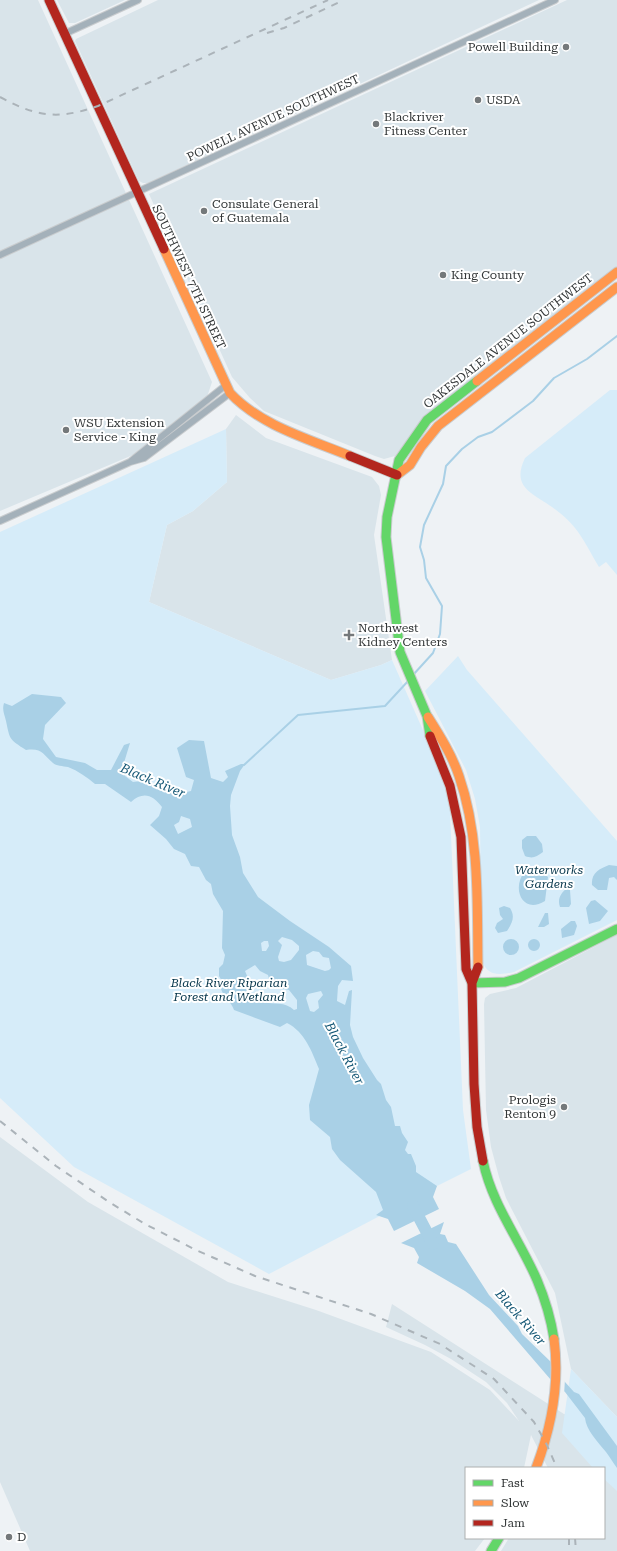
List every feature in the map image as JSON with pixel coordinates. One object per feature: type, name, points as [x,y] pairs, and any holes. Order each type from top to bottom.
[{"type":"street","name":"SOUTHWEST 7TH STREET","points":[[49,0],[228,389],[241,405],[268,422],[397,475]]},
{"type":"street","points":[[64,34],[138,0]]},
{"type":"street","name":"POWELL AVENUE SOUTHWEST","points":[[0,256],[555,0]]},
{"type":"street","name":"OAKESDALE AVENUE SOUTHWEST","points":[[472,983],[466,969],[459,818],[450,786],[429,734],[427,716],[405,667],[400,652],[386,537],[386,517],[390,496],[397,475],[399,460],[427,420],[617,272]]},
{"type":"street","name":"OAKESDALE AVENUE SOUTHWEST","points":[[397,475],[410,465],[421,447],[438,426],[617,286]]},
{"type":"street","points":[[481,392],[487,382],[528,349],[536,335]]},
{"type":"street","points":[[0,521],[31,505],[130,462],[228,389]]},
{"type":"street","points":[[427,716],[438,731],[467,799],[475,842],[478,969],[472,983],[475,1106],[482,1156],[492,1190],[546,1300],[556,1355],[557,1380],[553,1411],[546,1443],[536,1467]]},
{"type":"street","points":[[472,983],[498,983],[519,978],[617,929]]},
{"type":"street","points":[[491,1551],[498,1539]]},
{"type":"shaded area","points":[[0,0],[38,0],[212,382],[207,397],[140,452],[0,511]]},
{"type":"shaded area","points":[[57,0],[125,0],[75,23],[69,23]]},
{"type":"shaded area","points":[[158,0],[539,0],[148,183],[143,183],[139,181],[75,41],[76,39]]},
{"type":"shaded area","points":[[567,0],[617,0],[617,269],[418,425],[395,456],[384,459],[375,456],[264,411],[250,398],[232,377],[149,194]]},
{"type":"shaded area","points":[[236,415],[266,438],[372,477],[379,486],[381,495],[374,535],[392,660],[381,665],[331,680],[149,602],[167,525],[193,511],[227,482],[226,429]]},
{"type":"shaded area","points":[[617,935],[617,1417],[571,1369],[555,1293],[506,1198],[499,1177],[491,1147],[486,1110],[484,1004],[485,998],[490,994],[516,988]]},
{"type":"shaded area","points":[[0,1137],[88,1202],[228,1282],[316,1310],[431,1352],[490,1390],[519,1421],[507,1403],[486,1382],[451,1359],[386,1327],[392,1304],[564,1414],[617,1418],[617,1551],[501,1551],[508,1539],[605,1539],[605,1467],[547,1467],[531,1435],[524,1467],[465,1467],[465,1539],[484,1539],[475,1551],[30,1551],[0,1482]]},
{"type":"green space","points":[[610,390],[617,390],[617,575],[606,562],[599,567],[573,525],[558,511],[531,493],[522,483],[520,476],[525,458]]},
{"type":"green space","name":"Black River Riparian Forest and Wetland","points":[[226,429],[227,482],[193,511],[167,525],[149,602],[331,680],[381,665],[392,660],[449,789],[463,1110],[471,1169],[269,1274],[74,1167],[0,1098],[0,532]]},
{"type":"green space","name":"Waterworks Gardens","points":[[458,656],[467,670],[617,841],[617,920],[514,972],[509,973],[495,974],[484,966],[482,960],[480,827],[475,799],[466,770],[425,691]]},
{"type":"green space","points":[[571,1369],[617,1417],[617,1491],[605,1480],[605,1467],[592,1467],[562,1433]]},
{"type":"water","points":[[32,694],[61,697],[66,703],[45,725],[43,739],[56,757],[85,763],[97,770],[111,770],[124,745],[130,743],[123,766],[125,776],[133,782],[149,783],[169,792],[178,793],[191,791],[194,780],[186,777],[177,748],[189,740],[204,741],[211,778],[223,782],[228,777],[225,771],[241,764],[245,764],[240,771],[231,795],[230,806],[232,835],[240,857],[243,873],[258,897],[329,947],[351,966],[353,981],[342,980],[338,986],[337,1001],[345,1005],[349,991],[352,990],[350,1025],[353,1037],[363,1058],[381,1084],[386,1100],[391,1107],[395,1126],[400,1126],[402,1133],[408,1142],[405,1150],[408,1154],[411,1154],[416,1166],[416,1172],[437,1186],[433,1197],[439,1209],[394,1231],[388,1219],[376,1215],[383,1210],[376,1192],[340,1160],[332,1149],[330,1137],[310,1120],[309,1105],[319,1069],[311,1049],[303,1037],[287,1023],[280,1027],[234,1010],[222,992],[221,989],[223,983],[219,976],[219,968],[223,964],[225,955],[222,948],[223,911],[213,894],[211,884],[206,880],[199,867],[191,866],[185,854],[174,849],[166,839],[150,825],[159,816],[162,807],[159,803],[148,796],[140,796],[131,802],[105,784],[95,784],[75,770],[54,764],[39,751],[26,750],[20,746],[13,741],[10,736],[3,708],[4,703],[12,706]],"holes":[[[181,816],[190,819],[192,827],[178,834],[174,825],[179,822]],[[282,937],[292,940],[299,946],[299,950],[291,960],[284,962],[279,961],[278,957],[282,945],[278,941]],[[268,941],[269,946],[266,951],[262,951],[261,943]],[[313,951],[319,952],[323,957],[329,958],[331,968],[325,971],[307,965],[306,955]],[[255,965],[260,971],[268,975],[271,986],[289,990],[297,1000],[297,1009],[294,1010],[287,1005],[267,1003],[258,1000],[245,988],[248,978],[245,971]],[[321,991],[323,995],[318,1001],[319,1008],[314,1012],[310,1011],[306,998],[308,994]]]},
{"type":"water","points":[[527,836],[536,836],[542,844],[543,852],[534,857],[525,856],[522,848],[522,840]]},
{"type":"water","points":[[609,865],[617,866],[617,880],[614,877],[609,878],[607,890],[598,890],[592,885],[594,874]]},
{"type":"water","points":[[532,870],[542,872],[548,877],[545,901],[530,905],[521,898],[519,885],[525,871]]},
{"type":"water","points":[[567,888],[570,890],[571,904],[569,907],[560,907],[560,896]]},
{"type":"water","points":[[595,900],[608,911],[600,921],[589,924],[586,908],[591,901]]},
{"type":"water","points":[[504,906],[510,908],[513,919],[507,931],[498,933],[495,928],[497,923],[503,919],[500,915],[499,908]]},
{"type":"water","points":[[545,913],[548,913],[549,924],[544,927],[538,927]]},
{"type":"water","points":[[571,921],[575,921],[577,926],[574,935],[562,938],[561,929]]},
{"type":"water","points":[[511,939],[517,941],[519,947],[517,953],[511,955],[505,953],[503,947],[505,941]]},
{"type":"water","points":[[532,939],[536,939],[540,945],[536,951],[532,951],[528,947],[528,943]]},
{"type":"water","points":[[444,1222],[440,1234],[445,1235],[448,1242],[456,1244],[489,1295],[518,1326],[522,1334],[551,1362],[574,1392],[579,1394],[617,1446],[617,1468],[590,1431],[585,1418],[565,1392],[551,1380],[490,1309],[465,1291],[417,1263],[419,1257],[414,1248],[401,1243]]},
{"type":"pier","points":[[551,1360],[565,1379],[564,1395],[551,1382]]},
{"type":"waterway","points":[[413,675],[433,653],[440,634],[442,606],[426,578],[424,560],[420,547],[424,525],[443,484],[446,466],[462,449],[478,437],[492,432],[533,401],[554,378],[587,359],[617,336]]},
{"type":"waterway","points":[[244,765],[298,715],[385,706],[409,680]]},
{"type":"waterway","name":"Black River","points":[[413,1206],[433,1244]]},
{"type":"railway","points":[[0,97],[25,109],[48,114],[59,115],[98,106],[328,0]]},
{"type":"railway","points":[[267,33],[284,28],[344,0]]},
{"type":"railway","points":[[0,1121],[56,1166],[109,1202],[145,1224],[196,1250],[255,1276],[371,1314],[440,1344],[494,1379],[534,1422],[546,1443],[557,1467]]},
{"type":"railway","points":[[569,1539],[569,1551]]},
{"type":"railway","points":[[575,1539],[576,1551]]},
{"type":"traffic: fast","points":[[430,736],[427,716],[400,652],[386,537],[387,517],[399,460],[427,420],[477,381]]},
{"type":"traffic: fast","points":[[472,983],[505,982],[519,978],[617,929]]},
{"type":"traffic: fast","points":[[483,1161],[493,1193],[540,1287],[554,1339]]},
{"type":"traffic: fast","points":[[491,1551],[498,1539]]},
{"type":"traffic: slow","points":[[164,249],[230,393],[242,404],[271,423],[350,456]]},
{"type":"traffic: slow","points":[[477,381],[617,272]]},
{"type":"traffic: slow","points":[[397,475],[410,465],[421,447],[438,426],[617,287]]},
{"type":"traffic: slow","points":[[428,717],[456,768],[466,799],[471,823],[476,870],[478,967]]},
{"type":"traffic: slow","points":[[536,1467],[542,1452],[553,1405],[556,1372],[554,1339]]},
{"type":"traffic: jam","points":[[49,0],[164,249]]},
{"type":"traffic: jam","points":[[350,456],[397,475]]},
{"type":"traffic: jam","points":[[430,736],[450,786],[461,837],[466,969],[472,983]]},
{"type":"traffic: jam","points":[[478,967],[472,983],[474,1084],[477,1127],[483,1161]]},
{"type":"place","name":"Powell Building","points":[[566,47]]},
{"type":"place","name":"USDA","points":[[478,100]]},
{"type":"place","name":"Blackriver Fitness Center","points":[[376,124]]},
{"type":"place","name":"Consulate General of Guatemala","points":[[204,211]]},
{"type":"place","name":"King County","points":[[443,275]]},
{"type":"place","name":"WSU Extension Service - King","points":[[66,430]]},
{"type":"place","name":"Northwest Kidney Centers","points":[[349,635]]},
{"type":"place","name":"Prologis Renton 9","points":[[564,1107]]},
{"type":"place","name":"D","points":[[9,1537]]}]
